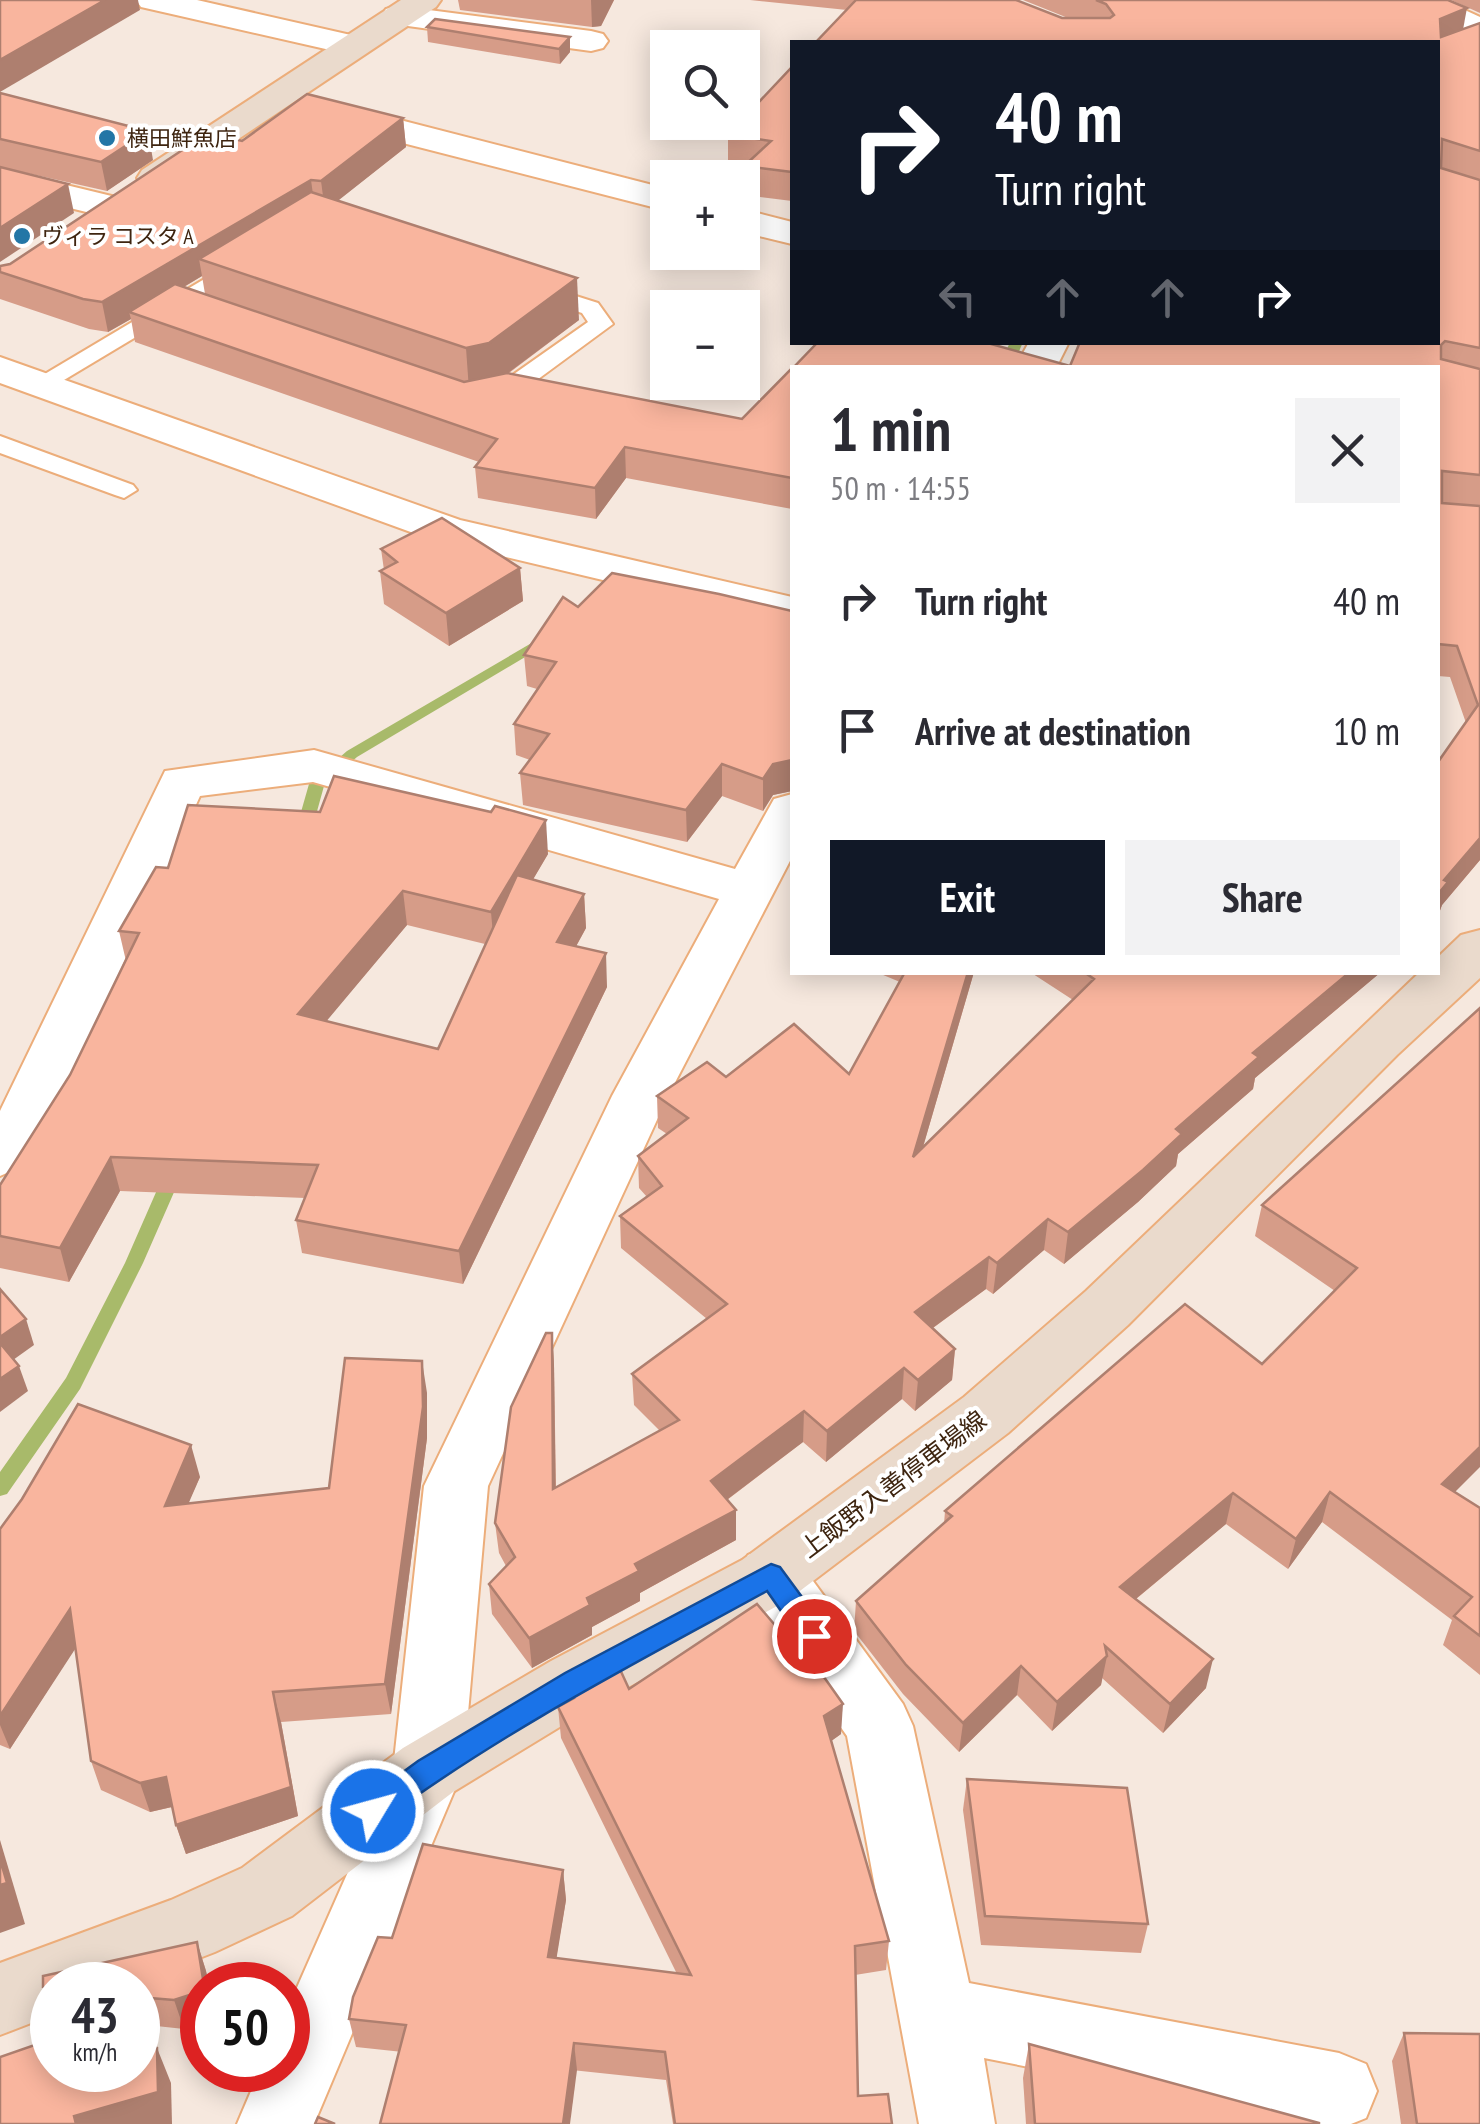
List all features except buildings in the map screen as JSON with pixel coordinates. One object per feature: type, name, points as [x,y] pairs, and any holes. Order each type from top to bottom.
[{"type":"main road","points":[[79,229],[411,8]]},
{"type":"main road","name":"上飯野入善停車場線","points":[[0,1999],[189,1928],[267,1892],[428,1770],[575,1682],[771,1575],[986,1415],[1094,1320],[1365,1054],[1480,948]]},
{"type":"street","points":[[153,0],[352,46]]},
{"type":"street","points":[[1415,0],[1475,37]]},
{"type":"street","points":[[411,8],[591,41]]},
{"type":"street","points":[[274,99],[650,195]]},
{"type":"street","points":[[0,180],[111,207]]},
{"type":"street","points":[[760,225],[790,233]]},
{"type":"street","points":[[0,369],[446,530],[790,611]]},
{"type":"street","points":[[0,1155],[11,1148],[182,782],[314,766],[750,890]]},
{"type":"street","points":[[275,2124],[428,1770],[456,1486],[640,1096],[790,814]]},
{"type":"street","points":[[771,1575],[879,1726],[938,2013],[956,2124]]},
{"type":"street","points":[[938,2013],[1339,2091]]},
{"type":"lane","points":[[40,384],[255,256]]},
{"type":"lane","points":[[468,402],[502,394],[601,324],[590,308],[517,284]]},
{"type":"lane","points":[[178,302],[214,315]]},
{"type":"lane","points":[[0,444],[124,490]]},
{"type":"waterway","points":[[1006,365],[1016,345]]},
{"type":"waterway","points":[[303,833],[317,784],[352,754],[547,638]]},
{"type":"waterway","points":[[0,1488],[73,1383],[134,1263],[173,1174]]},
{"type":"place","name":"横田鮮魚店","points":[[107,138]]},
{"type":"place","name":"ヴィラ コスタ A","points":[[22,236]]},
{"type":"route","points":[[373,1811],[428,1770],[575,1682],[771,1575],[814,1636]]}]
